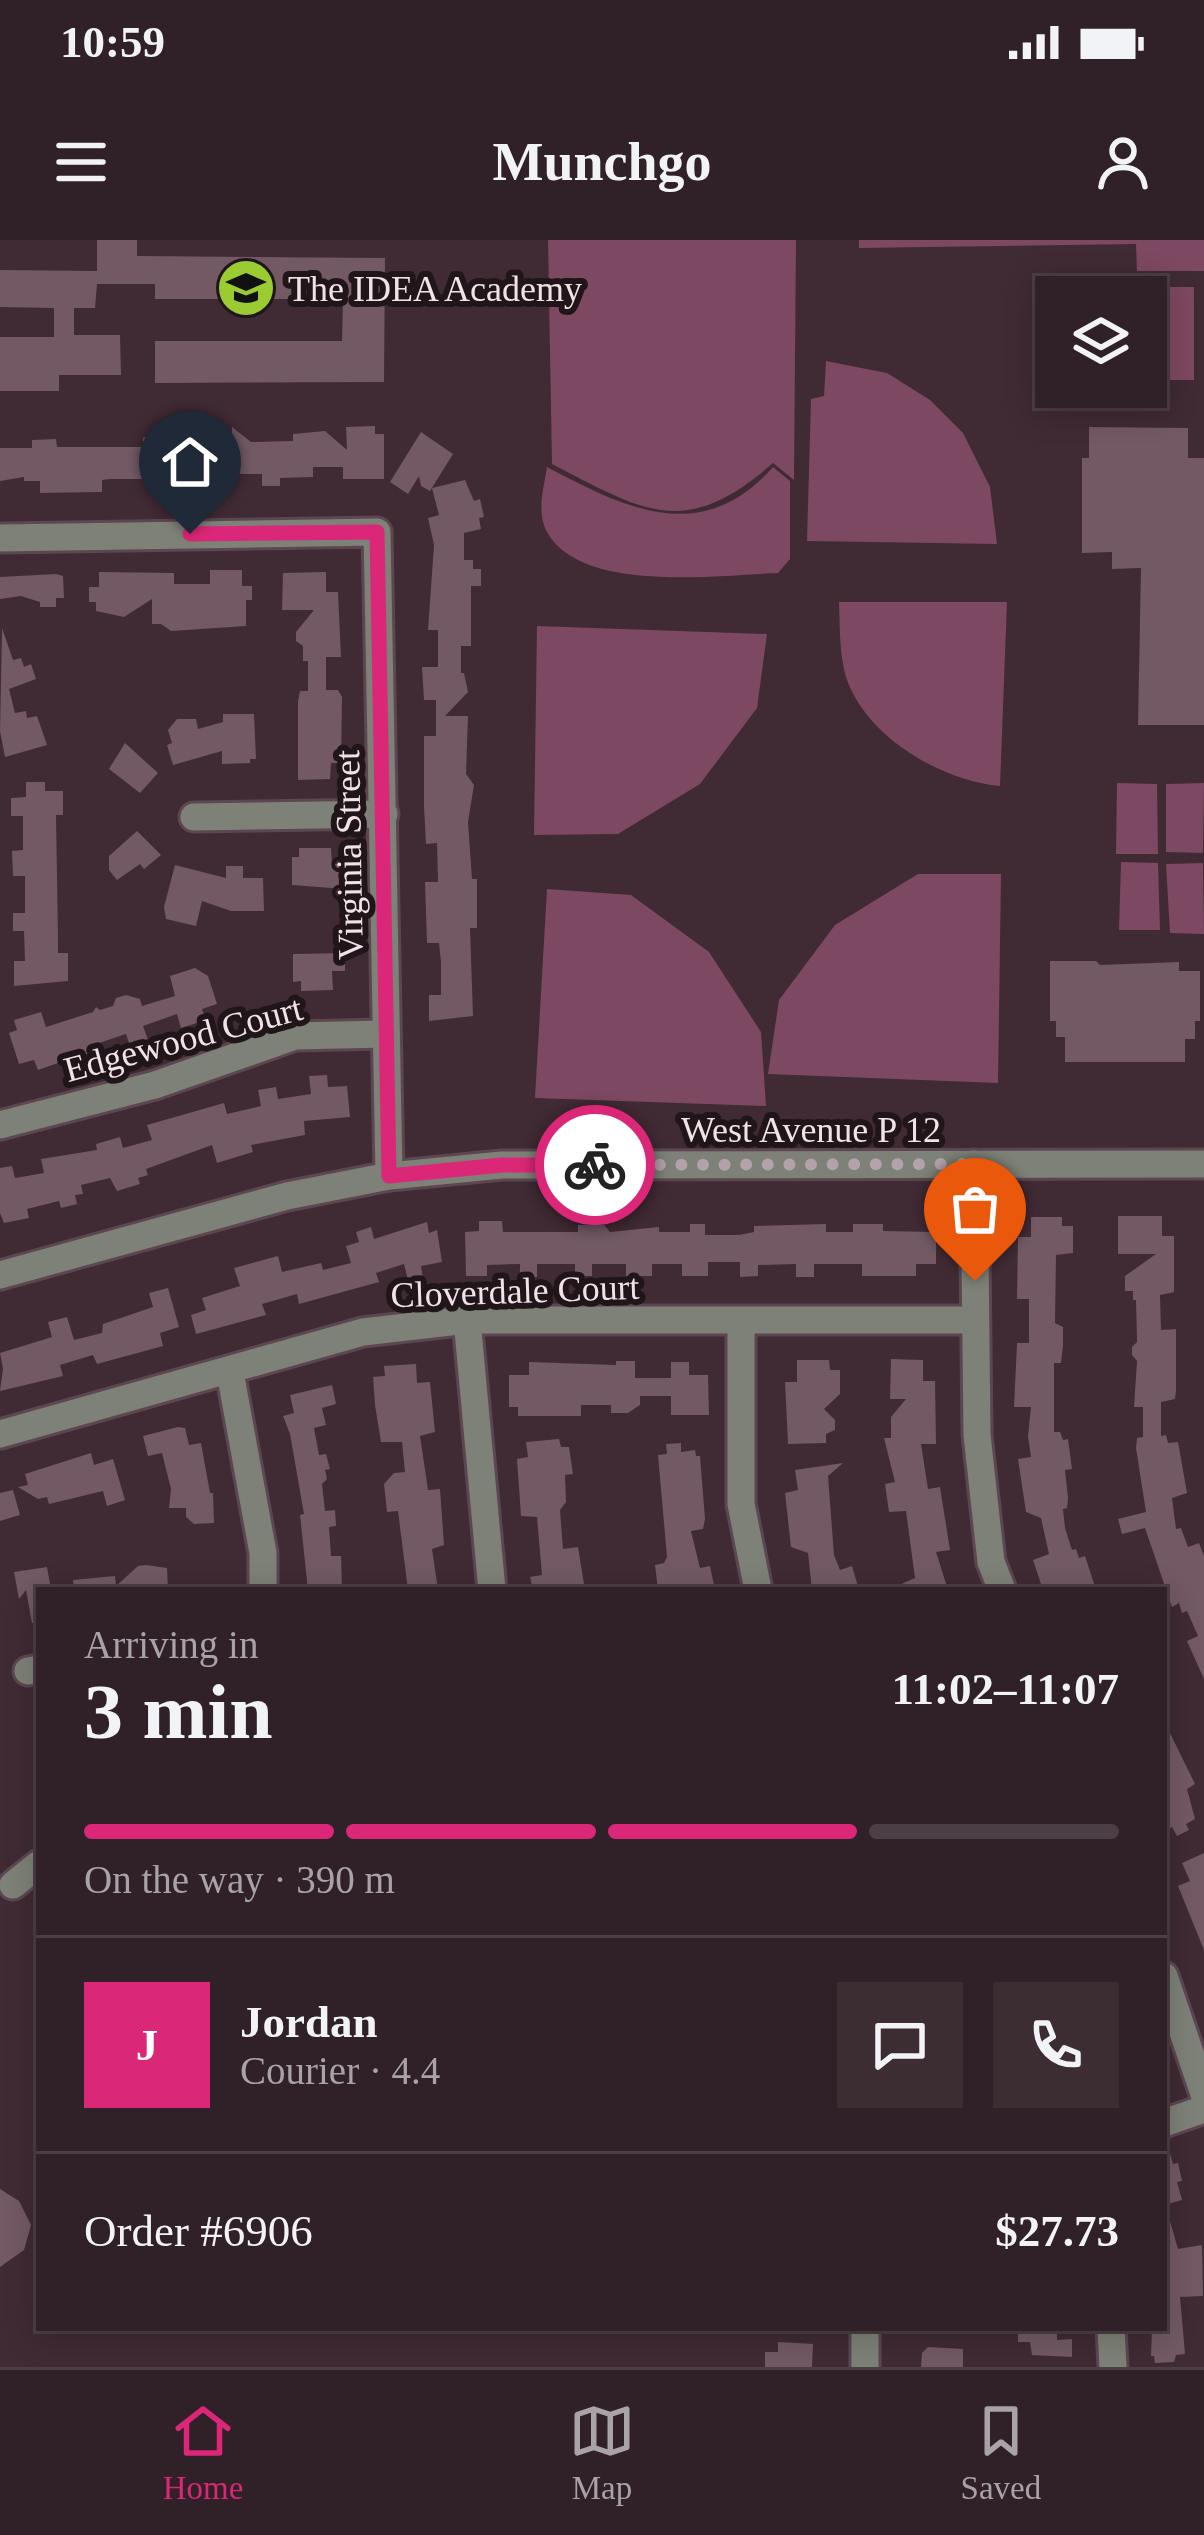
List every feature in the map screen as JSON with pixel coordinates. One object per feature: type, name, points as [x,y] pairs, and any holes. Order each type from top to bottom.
[{"type":"street","name":"Virginia Street","points":[[0,538],[377,532],[389,1176]]},
{"type":"street","points":[[194,818],[384,814]]},
{"type":"street","name":"Edgewood Court","points":[[0,1125],[154,1085],[295,1036],[386,1034]]},
{"type":"street","points":[[974,1164],[977,1435],[991,1562],[1001,1587]]},
{"type":"street","name":"West Avenue P 12","points":[[0,1275],[287,1196],[389,1176],[502,1165],[1204,1164]]},
{"type":"street","points":[[467,1320],[492,1587]]},
{"type":"street","name":"Cloverdale Court","points":[[0,1434],[363,1332],[467,1320],[975,1320]]},
{"type":"street","points":[[741,1323],[741,1504],[757,1587]]},
{"type":"street","points":[[230,1372],[263,1553],[263,1587]]},
{"type":"street","points":[[13,1885],[36,1866]]},
{"type":"street","points":[[1167,1985],[1204,2094]]},
{"type":"street","points":[[1167,2122],[1204,2109]]},
{"type":"street","points":[[865,2331],[866,2367]]},
{"type":"street","points":[[1111,2331],[1113,2367]]},
{"type":"shaded area","points":[[548,240],[796,240],[794,480],[773,463],[714,502],[689,510],[664,510],[613,495],[552,464]]},
{"type":"shaded area","points":[[859,240],[1204,240],[1204,271],[1137,271],[1136,244],[859,248]]},
{"type":"shaded area","points":[[1167,287],[1194,287],[1194,380],[1167,380]]},
{"type":"shaded area","points":[[826,361],[887,373],[930,400],[963,433],[990,487],[997,544],[807,541],[811,399],[824,396]]},
{"type":"shaded area","points":[[547,467],[635,507],[692,513],[719,507],[746,492],[773,467],[790,481],[790,559],[778,573],[688,577],[619,573],[589,565],[564,552],[547,532],[541,508]]},
{"type":"shaded area","points":[[839,602],[1007,602],[1000,786],[930,765],[870,718],[846,677]]},
{"type":"shaded area","points":[[537,626],[767,634],[757,708],[700,784],[618,834],[534,835]]},
{"type":"shaded area","points":[[1117,783],[1157,784],[1158,854],[1116,854]]},
{"type":"shaded area","points":[[1204,783],[1203,853],[1166,852],[1166,784]]},
{"type":"shaded area","points":[[1121,862],[1158,863],[1160,930],[1119,930]]},
{"type":"shaded area","points":[[1203,863],[1204,934],[1170,933],[1166,864]]},
{"type":"shaded area","points":[[918,874],[1001,874],[998,1083],[768,1074],[779,1000],[835,925]]},
{"type":"shaded area","points":[[547,889],[631,895],[709,952],[761,1032],[766,1106],[535,1098]]},
{"type":"building","points":[[97,240],[137,240],[137,256],[385,258],[384,382],[155,383],[155,341],[342,341],[343,299],[155,299],[155,284],[97,284],[95,308],[74,308],[74,335],[120,335],[121,375],[59,375],[59,391],[0,391],[0,337],[54,337],[54,308],[0,307],[0,270],[97,271]]},
{"type":"building","points":[[375,426],[375,434],[384,434],[384,479],[343,479],[343,467],[313,467],[313,477],[280,478],[280,486],[262,486],[262,474],[224,474],[209,479],[209,490],[154,491],[154,479],[110,479],[102,480],[102,492],[40,493],[40,481],[24,481],[24,477],[0,481],[0,448],[32,448],[32,440],[56,439],[57,447],[143,447],[143,438],[155,433],[160,438],[232,437],[232,427],[251,442],[293,441],[293,434],[325,431],[347,450],[346,427]]},
{"type":"building","points":[[1089,427],[1188,428],[1188,458],[1204,458],[1204,725],[1138,725],[1141,568],[1112,569],[1112,552],[1082,553],[1082,458],[1089,458]]},
{"type":"building","points":[[421,432],[453,454],[430,491],[421,486],[419,476],[408,494],[390,482]]},
{"type":"building","points":[[465,480],[474,501],[480,499],[484,517],[479,518],[481,529],[464,533],[464,560],[473,560],[473,569],[481,569],[481,586],[471,586],[471,646],[461,646],[461,673],[468,692],[445,716],[468,716],[466,774],[474,785],[468,822],[472,879],[477,879],[477,928],[470,928],[473,1016],[429,1021],[429,995],[441,995],[441,962],[439,943],[427,943],[425,882],[438,882],[437,843],[426,844],[424,807],[424,736],[436,736],[436,700],[424,700],[422,667],[438,667],[438,630],[428,630],[434,545],[428,518],[439,515],[432,488]]},
{"type":"building","points":[[210,570],[242,570],[242,586],[252,586],[252,600],[246,600],[246,626],[171,631],[152,624],[152,599],[124,617],[96,611],[96,602],[89,602],[89,587],[99,587],[99,572],[174,573],[174,584],[210,584]]},
{"type":"building","points":[[326,572],[326,592],[338,592],[341,657],[326,657],[326,690],[338,690],[342,697],[341,763],[331,763],[330,779],[298,780],[298,701],[300,691],[308,691],[308,661],[303,661],[296,632],[314,610],[282,610],[283,573]]},
{"type":"building","points":[[63,576],[64,598],[56,598],[56,607],[40,607],[40,602],[21,596],[0,599],[0,577]]},
{"type":"building","points":[[2,628],[13,660],[21,658],[24,667],[31,664],[36,679],[9,689],[15,713],[37,716],[47,745],[5,757],[0,731]]},
{"type":"building","points":[[223,714],[254,714],[256,759],[222,764],[222,751],[173,765],[168,730],[177,719],[196,719],[198,729],[223,722]]},
{"type":"building","points":[[125,743],[158,773],[140,793],[109,769]]},
{"type":"building","points":[[26,782],[45,782],[45,791],[63,791],[63,815],[56,815],[58,953],[68,953],[68,981],[14,986],[14,961],[25,961],[24,931],[13,931],[13,913],[25,913],[25,876],[13,876],[12,851],[23,850],[23,816],[11,816],[11,798],[26,797]]},
{"type":"building","points":[[137,831],[161,855],[144,869],[140,864],[117,880],[109,870],[109,856]]},
{"type":"building","points":[[299,848],[331,848],[332,864],[344,864],[344,889],[292,885],[292,857],[299,857]]},
{"type":"building","points":[[175,865],[226,878],[226,866],[243,866],[243,878],[263,878],[264,911],[231,911],[202,901],[196,926],[166,919],[164,907]]},
{"type":"building","points":[[345,953],[345,971],[332,971],[333,990],[301,991],[301,981],[293,982],[293,954]]},
{"type":"building","points":[[1050,961],[1096,961],[1100,965],[1179,962],[1179,971],[1200,971],[1200,1021],[1195,1021],[1195,1039],[1185,1039],[1185,1062],[1065,1062],[1065,1037],[1056,1037],[1056,1021],[1050,1021]]},
{"type":"building","points":[[195,968],[208,976],[217,1004],[202,1009],[206,1020],[181,1028],[177,1014],[143,1026],[148,1040],[130,1046],[126,1034],[93,1045],[96,1056],[80,1062],[78,1056],[38,1070],[34,1060],[19,1064],[9,1033],[17,1030],[14,1020],[41,1012],[46,1027],[96,1007],[113,1006],[116,998],[126,995],[140,999],[142,1006],[175,996],[170,976]]},
{"type":"building","points":[[327,1075],[328,1087],[347,1086],[350,1117],[304,1121],[305,1135],[251,1145],[253,1152],[217,1163],[212,1145],[146,1169],[148,1175],[138,1178],[140,1184],[117,1191],[110,1178],[81,1185],[83,1194],[75,1195],[77,1204],[61,1208],[59,1201],[27,1209],[29,1218],[4,1223],[0,1168],[12,1166],[15,1178],[44,1173],[41,1159],[97,1150],[96,1144],[120,1137],[123,1148],[152,1140],[147,1125],[224,1103],[227,1114],[261,1106],[258,1090],[276,1087],[278,1099],[311,1094],[309,1076]]},
{"type":"building","points":[[1118,1216],[1162,1216],[1162,1236],[1174,1236],[1174,1292],[1160,1295],[1161,1330],[1176,1329],[1176,1391],[1175,1399],[1161,1402],[1161,1436],[1166,1435],[1168,1443],[1178,1442],[1187,1493],[1172,1498],[1176,1529],[1181,1528],[1188,1547],[1199,1543],[1204,1556],[1204,1679],[1187,1641],[1198,1636],[1187,1611],[1182,1613],[1179,1603],[1172,1607],[1145,1528],[1122,1534],[1118,1519],[1146,1512],[1136,1448],[1137,1438],[1143,1437],[1143,1407],[1134,1407],[1136,1300],[1133,1291],[1125,1291],[1125,1276],[1156,1254],[1118,1254]]},
{"type":"building","points":[[1031,1217],[1062,1217],[1062,1226],[1073,1226],[1073,1253],[1056,1255],[1055,1323],[1063,1327],[1063,1346],[1061,1363],[1054,1363],[1054,1432],[1068,1439],[1072,1469],[1065,1470],[1065,1528],[1072,1550],[1076,1549],[1079,1558],[1085,1556],[1095,1587],[1042,1587],[1033,1560],[1049,1554],[1041,1518],[1026,1512],[1018,1459],[1031,1457],[1031,1407],[1014,1407],[1017,1343],[1029,1343],[1029,1299],[1017,1299],[1018,1237],[1031,1237]]},
{"type":"building","points":[[479,1221],[502,1221],[503,1232],[578,1232],[578,1225],[604,1225],[610,1232],[659,1227],[659,1232],[690,1232],[690,1224],[705,1224],[705,1235],[739,1235],[754,1232],[754,1226],[826,1224],[826,1232],[853,1232],[853,1224],[883,1224],[883,1231],[936,1232],[936,1264],[916,1264],[916,1276],[862,1276],[862,1264],[814,1264],[814,1277],[796,1277],[796,1264],[758,1265],[758,1276],[740,1277],[740,1262],[708,1262],[708,1276],[682,1276],[682,1264],[652,1264],[652,1276],[626,1276],[626,1264],[592,1264],[592,1276],[575,1276],[575,1264],[537,1264],[537,1277],[520,1277],[520,1264],[487,1265],[487,1276],[466,1276],[465,1232],[479,1231]]},
{"type":"building","points":[[427,1222],[429,1233],[437,1230],[442,1262],[421,1266],[423,1278],[408,1280],[404,1264],[376,1273],[379,1282],[299,1304],[297,1294],[262,1304],[266,1315],[196,1334],[191,1315],[206,1310],[202,1298],[240,1286],[234,1268],[278,1256],[282,1272],[321,1263],[323,1270],[351,1263],[346,1246],[359,1242],[356,1232],[371,1227],[374,1239]]},
{"type":"building","points":[[168,1288],[179,1327],[160,1333],[163,1346],[97,1364],[93,1355],[60,1365],[63,1376],[0,1391],[0,1353],[52,1337],[48,1322],[67,1317],[74,1340],[102,1333],[103,1324],[153,1307],[149,1293]]},
{"type":"building","points":[[891,1359],[923,1360],[923,1381],[935,1381],[936,1444],[921,1444],[928,1489],[940,1487],[950,1550],[936,1552],[947,1587],[895,1587],[915,1578],[906,1511],[889,1512],[885,1484],[895,1482],[884,1438],[891,1438],[891,1417],[906,1399],[890,1399]]},
{"type":"building","points":[[797,1360],[829,1360],[830,1370],[840,1370],[840,1394],[824,1409],[835,1420],[835,1430],[826,1434],[826,1443],[788,1444],[785,1382],[797,1382]]},
{"type":"building","points":[[616,1361],[635,1361],[635,1378],[671,1378],[671,1362],[689,1362],[689,1375],[708,1375],[709,1415],[671,1415],[671,1396],[640,1396],[640,1405],[628,1413],[611,1413],[611,1405],[581,1405],[581,1416],[518,1416],[518,1407],[509,1407],[509,1375],[529,1375],[529,1362],[616,1365]]},
{"type":"building","points":[[416,1364],[417,1383],[430,1382],[435,1432],[420,1436],[428,1490],[440,1489],[444,1545],[432,1549],[438,1587],[408,1587],[398,1511],[387,1512],[384,1484],[394,1473],[405,1472],[402,1442],[381,1442],[373,1377],[385,1376],[384,1366]]},
{"type":"building","points":[[332,1385],[336,1404],[322,1408],[326,1425],[314,1428],[319,1455],[326,1454],[330,1469],[325,1470],[327,1479],[322,1484],[325,1511],[335,1510],[336,1526],[329,1527],[331,1556],[341,1556],[342,1587],[308,1587],[300,1515],[304,1514],[283,1416],[294,1413],[290,1395]]},
{"type":"building","points":[[185,1428],[189,1445],[201,1443],[213,1493],[214,1523],[194,1524],[186,1517],[186,1508],[169,1508],[171,1489],[162,1453],[148,1456],[143,1436]]},
{"type":"building","points":[[559,1439],[561,1447],[569,1447],[573,1474],[565,1475],[566,1502],[560,1510],[563,1549],[578,1547],[584,1584],[532,1587],[530,1577],[542,1575],[537,1517],[521,1516],[517,1459],[528,1457],[526,1442]]},
{"type":"building","points":[[681,1443],[681,1452],[695,1450],[700,1456],[705,1519],[703,1529],[691,1531],[700,1568],[710,1566],[714,1587],[658,1587],[655,1565],[667,1557],[658,1455],[667,1454],[666,1444]]},
{"type":"building","points":[[91,1453],[94,1465],[113,1459],[125,1500],[107,1506],[103,1491],[49,1504],[47,1497],[38,1499],[18,1487],[28,1485],[25,1474]]},
{"type":"building","points":[[843,1463],[828,1476],[834,1555],[840,1570],[852,1566],[858,1587],[812,1587],[808,1553],[791,1547],[785,1493],[798,1490],[795,1470]]},
{"type":"building","points":[[13,1490],[20,1515],[0,1521],[0,1493]]},
{"type":"building","points":[[138,1566],[167,1568],[168,1587],[74,1587],[73,1580],[115,1576],[116,1586]]},
{"type":"building","points":[[47,1567],[50,1587],[36,1587],[36,1622],[32,1623],[26,1590],[19,1599],[14,1572]]},
{"type":"building","points":[[1167,1727],[1195,1784],[1187,1789],[1195,1819],[1186,1824],[1189,1830],[1177,1836],[1172,1827],[1167,1830]]},
{"type":"building","points":[[1204,1853],[1204,1950],[1178,1886],[1190,1881],[1182,1863]]},
{"type":"building","points":[[1167,2150],[1173,2164],[1178,2163],[1182,2200],[1167,2204]]},
{"type":"building","points":[[0,2189],[19,2201],[31,2225],[24,2250],[0,2267]]},
{"type":"building","points":[[1167,2218],[1178,2249],[1202,2245],[1203,2296],[1180,2297],[1185,2354],[1176,2355],[1174,2362],[1155,2363],[1152,2331],[1167,2331]]},
{"type":"building","points":[[1018,2331],[1057,2331],[1057,2340],[1072,2339],[1072,2357],[1032,2355],[1030,2342],[1018,2342]]},
{"type":"building","points":[[778,2342],[813,2344],[812,2367],[765,2367],[765,2352],[778,2352]]},
{"type":"building","points":[[928,2347],[963,2349],[963,2367],[921,2367],[922,2353]]},
{"type":"way so far","points":[[595,1165],[974,1164],[975,1281]]},
{"type":"place","name":"The IDEA Academy","points":[[246,288]]},
{"type":"route","points":[[190,534],[377,532],[389,1176],[502,1165],[595,1165]]}]
